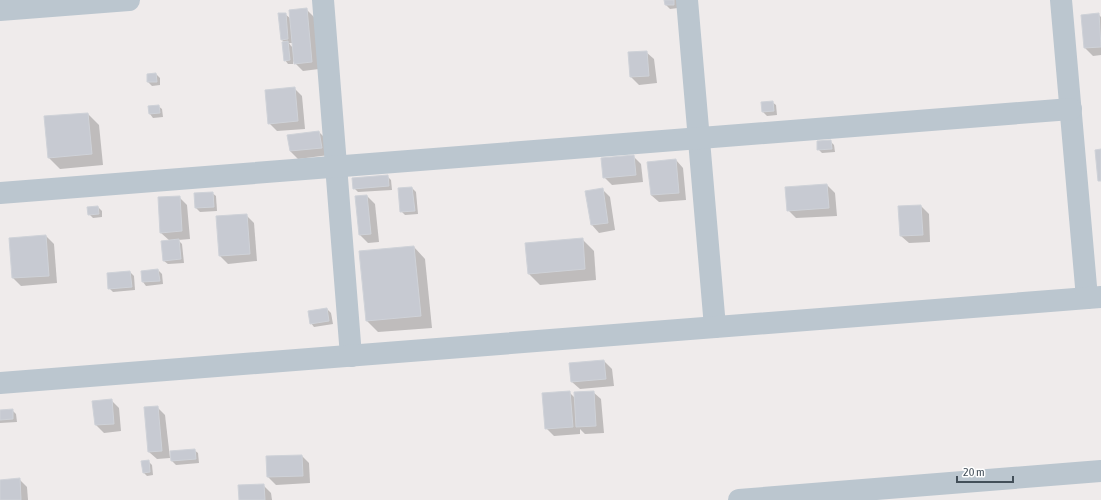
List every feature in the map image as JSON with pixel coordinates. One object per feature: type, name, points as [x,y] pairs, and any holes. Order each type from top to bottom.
[{"type":"street","points":[[0,10],[129,0]]},
{"type":"street","points":[[323,0],[351,356]]},
{"type":"street","points":[[687,0],[715,327]]},
{"type":"street","points":[[0,383],[1094,297],[1071,109],[1061,0]]},
{"type":"street","points":[[0,194],[1071,109]]},
{"type":"street","points":[[739,500],[1101,472]]},
{"type":"building","points":[[664,0],[674,0],[674,5],[665,5]]},
{"type":"building","points":[[307,8],[312,62],[294,64],[289,10]]},
{"type":"building","points":[[278,13],[286,13],[288,39],[281,40]]},
{"type":"building","points":[[1099,13],[1101,47],[1084,48],[1081,15]]},
{"type":"building","points":[[288,41],[290,60],[284,61],[282,42]]},
{"type":"building","points":[[647,51],[649,76],[630,77],[628,52]]},
{"type":"building","points":[[156,73],[157,82],[147,82],[147,74]]},
{"type":"building","points":[[295,87],[298,121],[268,124],[265,90]]},
{"type":"building","points":[[773,101],[774,111],[762,112],[761,102]]},
{"type":"building","points":[[159,105],[160,113],[149,114],[148,106]]},
{"type":"building","points":[[88,113],[92,154],[48,158],[44,116]]},
{"type":"building","points":[[319,131],[322,148],[290,151],[287,135]]},
{"type":"building","points":[[831,140],[832,149],[817,150],[817,141]]},
{"type":"building","points":[[1101,149],[1101,181],[1098,181],[1095,150]]},
{"type":"building","points":[[634,155],[636,175],[603,178],[601,158]]},
{"type":"building","points":[[676,159],[679,193],[651,195],[647,162]]},
{"type":"building","points":[[388,175],[389,186],[353,189],[352,178]]},
{"type":"building","points":[[827,184],[829,208],[787,211],[785,187]]},
{"type":"building","points":[[412,187],[415,211],[400,212],[398,188]]},
{"type":"building","points":[[603,188],[608,223],[591,225],[585,191]]},
{"type":"building","points":[[213,192],[214,207],[195,208],[194,193]]},
{"type":"building","points":[[367,195],[371,234],[359,235],[355,196]]},
{"type":"building","points":[[180,196],[182,231],[160,233],[158,197]]},
{"type":"building","points":[[921,205],[923,235],[900,236],[898,206]]},
{"type":"building","points":[[98,206],[99,214],[88,215],[87,207]]},
{"type":"building","points":[[247,214],[250,254],[219,256],[216,216]]},
{"type":"building","points":[[46,235],[49,276],[12,278],[9,238]]},
{"type":"building","points":[[583,238],[585,269],[528,274],[525,243]]},
{"type":"building","points":[[179,239],[181,259],[163,261],[161,241]]},
{"type":"building","points":[[414,246],[421,316],[366,321],[359,251]]},
{"type":"building","points":[[158,269],[160,281],[142,282],[141,271]]},
{"type":"building","points":[[130,271],[132,287],[108,289],[107,273]]},
{"type":"building","points":[[327,308],[329,321],[310,324],[308,311]]},
{"type":"building","points":[[604,360],[606,379],[571,382],[569,363]]},
{"type":"building","points":[[570,391],[573,427],[545,429],[542,393]]},
{"type":"building","points":[[594,391],[596,426],[576,427],[574,392]]},
{"type":"building","points":[[112,399],[114,424],[95,425],[92,401]]},
{"type":"building","points":[[158,406],[162,451],[148,452],[144,407]]},
{"type":"building","points":[[13,409],[13,419],[0,420],[0,410]]},
{"type":"building","points":[[195,449],[196,459],[171,461],[170,451]]},
{"type":"building","points":[[302,455],[303,476],[267,477],[266,456]]},
{"type":"building","points":[[149,460],[150,472],[143,473],[141,461]]},
{"type":"building","points":[[20,478],[21,500],[0,500],[0,480]]},
{"type":"building","points":[[264,484],[265,500],[239,500],[238,485]]}]
